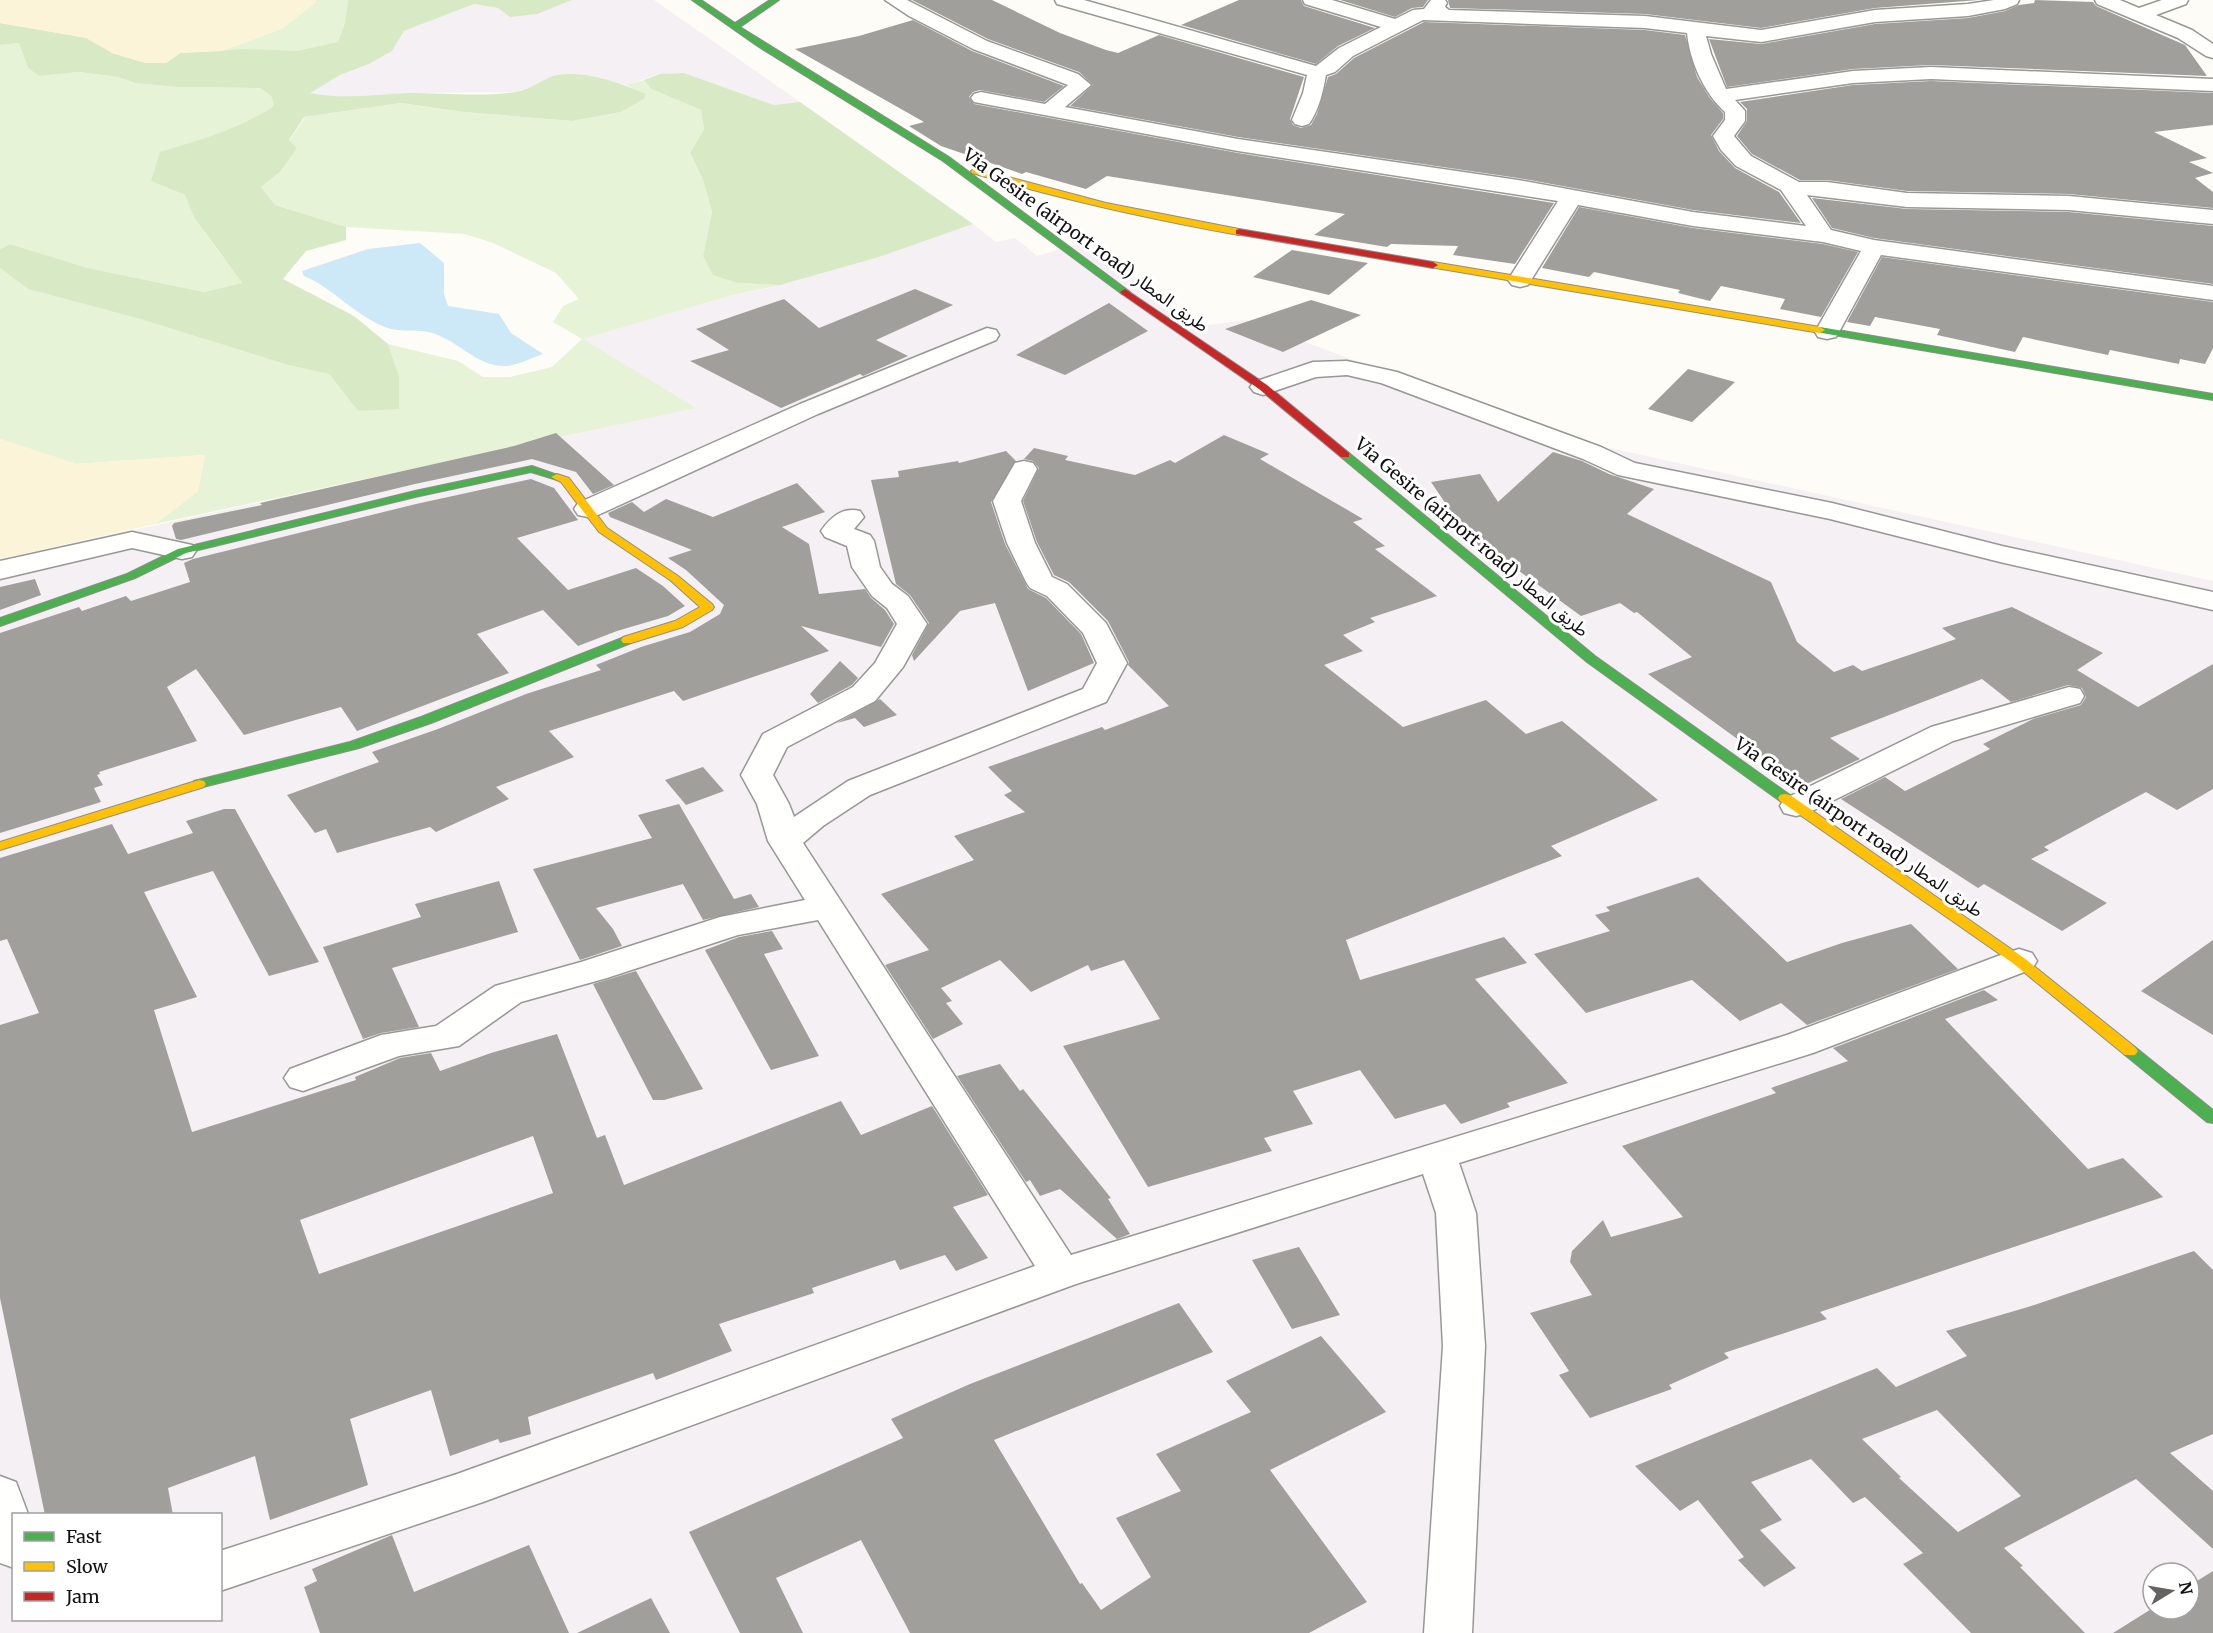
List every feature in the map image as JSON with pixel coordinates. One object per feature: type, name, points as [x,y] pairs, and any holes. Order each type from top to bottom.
[{"type":"street","name":"Via Gesire (airport road) طريق المطار","points":[[696,0],[946,159],[1061,247],[1263,387],[1591,659],[1796,806],[2019,961],[2213,1118]]},
{"type":"street","points":[[736,26],[775,0]]},
{"type":"street","points":[[894,0],[931,22],[997,53],[1071,78],[1081,85],[1049,110]]},
{"type":"street","points":[[1064,0],[1317,72],[1328,68],[1346,52],[1420,14],[1444,7],[1645,22],[1761,36],[1803,30],[1832,22],[1968,10],[1998,5],[2010,0]]},
{"type":"street","points":[[1312,0],[1398,26]]},
{"type":"street","points":[[2104,0],[2185,34],[2213,52]]},
{"type":"street","points":[[2141,14],[2179,0]]},
{"type":"street","points":[[1696,27],[1696,43],[1703,62],[1719,96],[1734,111],[1735,121],[1723,136],[1733,153],[1753,167],[1793,187],[1791,188],[1823,235]]},
{"type":"street","points":[[1302,120],[1317,72]]},
{"type":"street","points":[[1719,96],[1854,78],[1931,73],[2213,85]]},
{"type":"street","points":[[981,98],[1238,145],[1518,187],[1693,219],[1823,235],[1874,247],[2213,293]]},
{"type":"street","points":[[946,159],[996,179],[1032,189],[1181,222],[2213,397]]},
{"type":"street","points":[[1791,188],[1827,189],[1932,201],[2069,202],[2213,217]]},
{"type":"street","points":[[1520,280],[1571,198]]},
{"type":"street","points":[[1827,332],[1874,247]]},
{"type":"street","points":[[588,509],[809,410],[987,335]]},
{"type":"street","points":[[1263,387],[1313,370],[1347,368],[1378,375],[1592,453],[1627,469],[1832,511],[2000,554],[2213,601]]},
{"type":"street","points":[[0,622],[131,576],[182,551],[415,494],[532,469],[565,480],[603,530],[674,578],[708,608],[680,624],[629,639],[426,720],[354,745],[232,774],[0,846]]},
{"type":"street","points":[[785,841],[811,819],[859,788],[1095,694],[1112,663],[1096,629],[1057,590],[1040,582],[1021,543],[1007,501],[1024,469]]},
{"type":"street","points":[[850,517],[835,531],[860,542],[866,567],[882,590],[898,602],[912,624],[888,667],[864,694],[774,741],[757,775],[773,804],[785,841],[1061,1273]]},
{"type":"street","points":[[0,570],[132,540],[182,551]]},
{"type":"street","points":[[1796,806],[1942,734],[2069,696]]},
{"type":"street","points":[[303,1078],[394,1044],[446,1037],[508,994],[594,970],[732,925],[828,907]]},
{"type":"street","points":[[222,1570],[467,1489],[1061,1273],[1800,1044],[2019,961]]},
{"type":"street","points":[[1437,1156],[1456,1213],[1464,1346],[1448,1633]]},
{"type":"street","points":[[0,1495],[12,1541]]},
{"type":"shaded area","points":[[572,0],[654,0],[800,102],[774,105],[684,73],[660,74],[626,85],[583,76],[556,75],[535,87],[514,92],[406,93],[333,98],[309,93],[340,75],[369,64],[392,51],[404,31],[474,4],[498,8],[562,3]]},
{"type":"shaded area","points":[[973,224],[996,242],[1015,238],[1037,256],[1081,243],[1201,326],[1247,320],[1556,436],[2213,581],[2213,1633],[0,1633],[0,559],[694,408],[582,339],[729,296],[764,289],[879,257]]},
{"type":"green space","points":[[316,0],[348,0],[345,23],[338,42],[296,51],[222,51],[283,28]]},
{"type":"green space","points":[[348,0],[572,0],[537,14],[510,17],[498,8],[474,4],[404,31],[392,51],[369,64],[340,75],[310,93],[347,96],[410,93],[477,95],[521,91],[552,76],[579,74],[603,78],[646,94],[644,99],[621,112],[572,121],[464,112],[401,103],[304,117],[289,140],[297,148],[281,171],[261,187],[275,205],[346,227],[346,240],[306,251],[283,279],[354,316],[388,344],[399,376],[399,409],[358,411],[329,374],[288,365],[140,319],[28,289],[0,268],[0,249],[10,244],[88,268],[204,292],[242,283],[194,217],[185,195],[151,181],[160,152],[233,127],[274,106],[271,96],[260,88],[177,87],[135,83],[118,77],[79,72],[39,76],[28,68],[19,43],[0,45],[0,23],[89,38],[112,53],[146,63],[166,63],[180,53],[245,49],[296,51],[338,42],[345,23]]},
{"type":"green space","points":[[19,43],[28,68],[39,76],[79,72],[118,77],[135,83],[177,87],[260,88],[271,96],[274,106],[228,131],[151,181],[185,195],[204,230],[243,283],[204,292],[88,268],[10,244],[0,249],[0,45]]},
{"type":"green space","points":[[684,73],[774,105],[800,102],[973,224],[879,257],[780,285],[738,283],[713,275],[703,256],[712,212],[703,180],[690,153],[704,129],[701,110],[651,89],[644,80],[660,74]]},
{"type":"green space","points":[[644,80],[651,89],[701,110],[704,129],[690,153],[703,180],[712,212],[703,256],[738,283],[780,285],[729,296],[583,339],[696,408],[155,524],[198,491],[205,455],[76,464],[0,439],[0,268],[28,289],[140,319],[288,365],[329,374],[358,411],[399,376],[388,344],[458,361],[483,377],[510,377],[552,367],[582,339],[553,322],[563,306],[579,299],[556,273],[493,243],[465,234],[346,227],[275,205],[261,187],[281,171],[297,148],[289,141],[305,117],[401,103],[464,112],[572,121],[621,112],[644,99],[645,95],[626,85]]},
{"type":"sand","points":[[0,0],[316,0],[316,2],[283,28],[222,51],[180,53],[166,63],[146,63],[112,53],[86,38],[0,23]]},
{"type":"sand","points":[[0,439],[76,464],[205,455],[198,491],[155,524],[0,559]]},
{"type":"water","points":[[420,243],[444,263],[444,294],[448,306],[499,314],[511,333],[543,354],[508,366],[484,362],[441,336],[422,331],[396,330],[379,324],[304,276],[302,271],[368,249]]},
{"type":"building","points":[[912,0],[992,0],[1060,33],[1118,53],[1159,35],[1304,77],[1290,119],[1293,125],[1301,128],[1311,125],[1317,114],[1328,77],[1336,74],[1354,58],[1424,22],[1645,30],[1685,35],[1697,77],[1709,97],[1723,113],[1723,119],[1711,135],[1719,151],[1735,168],[1779,192],[1801,223],[1693,210],[1518,178],[1238,137],[1070,106],[1093,85],[1079,72],[988,39]]},
{"type":"building","points":[[1239,0],[1301,0],[1304,6],[1375,28],[1338,46],[1316,64],[1181,25]]},
{"type":"building","points":[[1340,0],[1428,0],[1423,7],[1412,8],[1395,17]]},
{"type":"building","points":[[1448,0],[1979,0],[1875,8],[1761,28],[1645,14],[1450,8]]},
{"type":"building","points":[[2035,0],[2093,2],[2096,6],[2185,45],[2207,76],[1931,65],[1853,69],[1727,87],[1709,39],[1761,44],[1875,24],[1968,18],[2005,11],[2019,5],[2034,3]]},
{"type":"building","points":[[913,20],[972,51],[1064,86],[1044,102],[980,90],[973,92],[969,97],[974,104],[1238,153],[1554,203],[1515,264],[1453,255],[1458,246],[1391,244],[1387,247],[1314,235],[1345,214],[1107,176],[1086,189],[1026,172],[1022,174],[941,146],[909,126],[924,122],[795,49],[859,36]]},
{"type":"building","points":[[1931,81],[2213,93],[2213,125],[2154,132],[2207,158],[2189,162],[2213,173],[2195,178],[2213,192],[2213,208],[2069,194],[1907,191],[1827,180],[1800,180],[1752,154],[1737,136],[1747,121],[1747,109],[1740,102],[1853,85]]},
{"type":"building","points":[[1812,198],[1907,209],[2069,212],[2213,226],[2213,284],[1874,238],[1832,228]]},
{"type":"building","points":[[1579,207],[1693,228],[1823,244],[1858,252],[1821,317],[1780,309],[1785,299],[1721,286],[1710,301],[1678,293],[1680,290],[1594,272],[1589,277],[1542,268]]},
{"type":"building","points":[[1292,250],[1368,263],[1329,295],[1253,277]]},
{"type":"building","points":[[1882,257],[2213,302],[2213,348],[2205,364],[2180,359],[2179,364],[2110,350],[2108,355],[2023,337],[2015,352],[1937,335],[1940,329],[1875,317],[1870,326],[1847,322]]},
{"type":"building","points":[[915,289],[953,305],[876,340],[908,356],[781,408],[690,361],[729,350],[696,329],[784,299],[819,328]]},
{"type":"building","points":[[1311,300],[1361,315],[1283,352],[1225,329]]},
{"type":"building","points":[[1109,303],[1148,331],[1065,375],[1016,355]]},
{"type":"building","points":[[1688,369],[1735,382],[1692,422],[1648,409]]},
{"type":"building","points":[[556,433],[614,485],[593,494],[576,472],[532,459],[415,484],[181,540],[176,539],[172,526],[174,523],[262,505],[260,503],[514,446]]},
{"type":"building","points":[[1224,435],[1269,454],[1260,459],[1363,519],[1353,522],[1385,546],[1375,549],[1437,596],[1370,618],[1375,622],[1343,635],[1363,651],[1324,665],[1403,727],[1486,700],[1526,734],[1562,721],[1658,800],[1551,846],[1562,856],[1346,940],[1360,980],[1504,937],[1527,963],[1475,979],[1568,1083],[1507,1103],[1510,1107],[1461,1124],[1445,1104],[1395,1119],[1360,1070],[1293,1091],[1313,1124],[1264,1138],[1272,1151],[1148,1187],[1063,1046],[1160,1019],[1124,960],[1091,971],[1088,965],[1031,992],[1000,960],[941,988],[952,1001],[946,1003],[963,1024],[933,1039],[885,965],[929,950],[881,894],[974,860],[954,836],[1025,812],[1004,795],[1012,791],[988,767],[1102,727],[1105,730],[1169,706],[1128,665],[1129,662],[1108,621],[1069,582],[1054,575],[1037,542],[1023,501],[1039,468],[1033,461],[1024,459],[1034,448],[1068,456],[1065,460],[1135,475],[1170,460],[1175,463]]},
{"type":"building","points":[[1006,451],[1016,461],[991,502],[1005,544],[1028,589],[1046,598],[1081,634],[1094,663],[1028,691],[995,603],[960,611],[914,661],[912,655],[929,623],[910,595],[896,584],[871,480],[899,477],[898,471],[958,461],[959,463]]},
{"type":"building","points":[[1553,452],[1654,489],[1627,514],[1771,582],[1797,642],[1834,672],[1853,665],[1862,671],[1956,639],[1942,628],[2012,607],[2103,653],[2077,670],[2138,707],[2213,664],[2213,789],[2177,810],[2146,792],[2044,847],[2049,850],[2031,859],[2107,903],[2062,931],[1984,884],[1978,888],[1841,799],[1885,777],[1905,791],[1990,749],[1983,744],[2033,719],[2081,705],[2086,697],[2082,688],[2068,685],[2011,702],[1982,679],[1830,738],[1860,759],[1802,786],[1648,674],[1692,657],[1637,612],[1634,613],[1620,603],[1581,616],[1508,563],[1502,565],[1469,538],[1431,482],[1480,474],[1498,502]]},
{"type":"building","points":[[531,479],[554,488],[578,520],[517,538],[568,590],[636,568],[663,586],[685,606],[668,616],[617,631],[578,646],[543,610],[477,634],[509,673],[357,731],[341,707],[244,735],[196,669],[167,687],[197,741],[99,772],[100,774],[97,775],[103,785],[94,788],[101,802],[0,833],[0,633],[79,607],[82,611],[126,596],[131,601],[190,582],[184,563],[193,559],[416,504]]},
{"type":"building","points":[[797,483],[825,512],[782,527],[809,544],[819,594],[865,589],[871,598],[885,610],[894,624],[881,647],[801,626],[829,651],[683,701],[674,691],[549,731],[574,757],[496,787],[509,799],[436,832],[430,827],[337,853],[326,829],[315,833],[287,795],[379,762],[372,752],[526,694],[601,670],[596,665],[641,647],[690,632],[720,614],[724,605],[686,570],[668,558],[692,550],[610,517],[608,513],[632,502],[644,512],[666,499],[713,517]]},
{"type":"building","points":[[35,579],[41,595],[0,610],[0,587]]},
{"type":"building","points":[[840,661],[858,678],[852,685],[818,703],[810,694]]},
{"type":"building","points":[[880,699],[897,715],[864,727],[855,718],[837,723]]},
{"type":"building","points":[[703,767],[724,791],[686,805],[665,780]]},
{"type":"building","points":[[679,804],[734,899],[751,894],[759,907],[703,920],[683,884],[596,908],[613,929],[622,946],[580,960],[533,869],[652,838],[638,815]]},
{"type":"building","points":[[224,809],[235,809],[319,962],[269,976],[213,871],[144,892],[197,997],[154,1010],[192,1132],[356,1080],[355,1077],[400,1058],[431,1053],[440,1071],[557,1034],[597,1138],[605,1135],[624,1185],[841,1101],[861,1135],[932,1106],[988,1195],[953,1207],[988,1258],[956,1271],[945,1255],[900,1270],[895,1260],[812,1288],[814,1293],[719,1324],[732,1351],[656,1380],[653,1373],[528,1417],[531,1434],[500,1443],[498,1439],[450,1456],[431,1390],[350,1419],[368,1485],[270,1520],[255,1456],[168,1488],[173,1513],[45,1513],[0,1298],[0,1025],[39,1013],[7,939],[0,941],[0,858],[112,824],[128,854],[193,833],[186,821]],"holes":[[[533,1136],[553,1193],[319,1274],[300,1220]]]},
{"type":"building","points":[[1698,877],[1787,962],[1842,943],[1911,924],[1958,969],[1807,1025],[1781,1003],[1740,1021],[1692,980],[1586,1013],[1534,954],[1610,931],[1595,915],[1610,911],[1606,907]]},
{"type":"building","points":[[499,881],[518,932],[392,968],[419,1027],[381,1033],[363,1039],[323,947],[421,917],[415,904]]},
{"type":"building","points":[[772,931],[783,949],[764,954],[819,1056],[771,1070],[705,950],[739,937]]},
{"type":"building","points":[[2213,940],[2213,1035],[2141,991]]},
{"type":"building","points":[[636,971],[703,1089],[664,1100],[653,1100],[593,984]]},
{"type":"building","points":[[1984,990],[1998,1000],[1945,1019],[2088,1169],[2123,1158],[2163,1197],[1820,1312],[1827,1319],[1724,1353],[1729,1358],[1669,1385],[1672,1389],[1590,1418],[1559,1375],[1569,1371],[1530,1313],[1592,1295],[1570,1262],[1572,1251],[1603,1220],[1611,1237],[1683,1217],[1622,1146],[1776,1093],[1771,1088],[1848,1061],[1833,1048]]},
{"type":"building","points":[[1000,1064],[1020,1091],[1023,1089],[1111,1198],[1108,1199],[1130,1234],[1117,1239],[1060,1189],[1040,1196],[1030,1180],[1026,1182],[957,1076]]},
{"type":"building","points":[[1299,1247],[1340,1315],[1292,1329],[1252,1260]]},
{"type":"building","points":[[2194,1251],[2213,1270],[2213,1434],[2170,1453],[2213,1491],[2213,1549],[2136,1479],[2004,1548],[2085,1633],[1971,1633],[1903,1564],[1923,1553],[1865,1497],[1853,1503],[1811,1459],[1751,1482],[1782,1520],[1760,1530],[1796,1568],[1764,1587],[1738,1560],[1744,1557],[1698,1500],[1680,1511],[1635,1466],[1877,1368],[1896,1387],[1967,1356],[1946,1331],[2028,1307]],"holes":[[[1937,1410],[2021,1496],[1958,1532],[1899,1478],[1901,1477],[1862,1439]]]},
{"type":"building","points":[[1179,1303],[1213,1352],[994,1440],[1080,1584],[1082,1583],[1101,1610],[1151,1577],[1116,1518],[1181,1491],[1156,1454],[1251,1412],[1226,1381],[1321,1336],[1386,1412],[1270,1470],[1367,1602],[1309,1633],[910,1633],[861,1540],[776,1578],[803,1633],[740,1633],[689,1532],[903,1438],[891,1419],[970,1384]]},
{"type":"building","points":[[392,1535],[414,1592],[529,1545],[569,1633],[320,1633],[304,1587],[317,1581],[312,1569]]},
{"type":"building","points":[[2213,1571],[2213,1633],[2113,1633],[2141,1616],[2141,1621],[2201,1621],[2201,1578]]},
{"type":"building","points":[[651,1598],[670,1633],[577,1633]]},
{"type":"traffic: fast","points":[[696,0],[759,43],[946,159],[1125,292]]},
{"type":"traffic: fast","points":[[736,26],[775,0]]},
{"type":"traffic: fast","points":[[1820,330],[2213,397]]},
{"type":"traffic: fast","points":[[1345,455],[1591,659],[1785,798]]},
{"type":"traffic: fast","points":[[0,622],[131,576],[182,551],[415,494],[532,469],[557,477]]},
{"type":"traffic: fast","points":[[199,784],[354,745],[426,720],[627,640]]},
{"type":"traffic: fast","points":[[2130,1051],[2213,1118]]},
{"type":"traffic: slow","points":[[975,171],[1106,206],[1239,232]]},
{"type":"traffic: slow","points":[[1433,265],[1820,330]]},
{"type":"traffic: slow","points":[[557,477],[565,480],[603,530],[674,578],[708,607],[679,624],[627,640]]},
{"type":"traffic: slow","points":[[0,846],[199,784]]},
{"type":"traffic: slow","points":[[1785,798],[2019,961],[2130,1051]]},
{"type":"traffic: jam","points":[[1239,232],[1433,265]]},
{"type":"traffic: jam","points":[[1125,292],[1263,387],[1345,455]]}]
